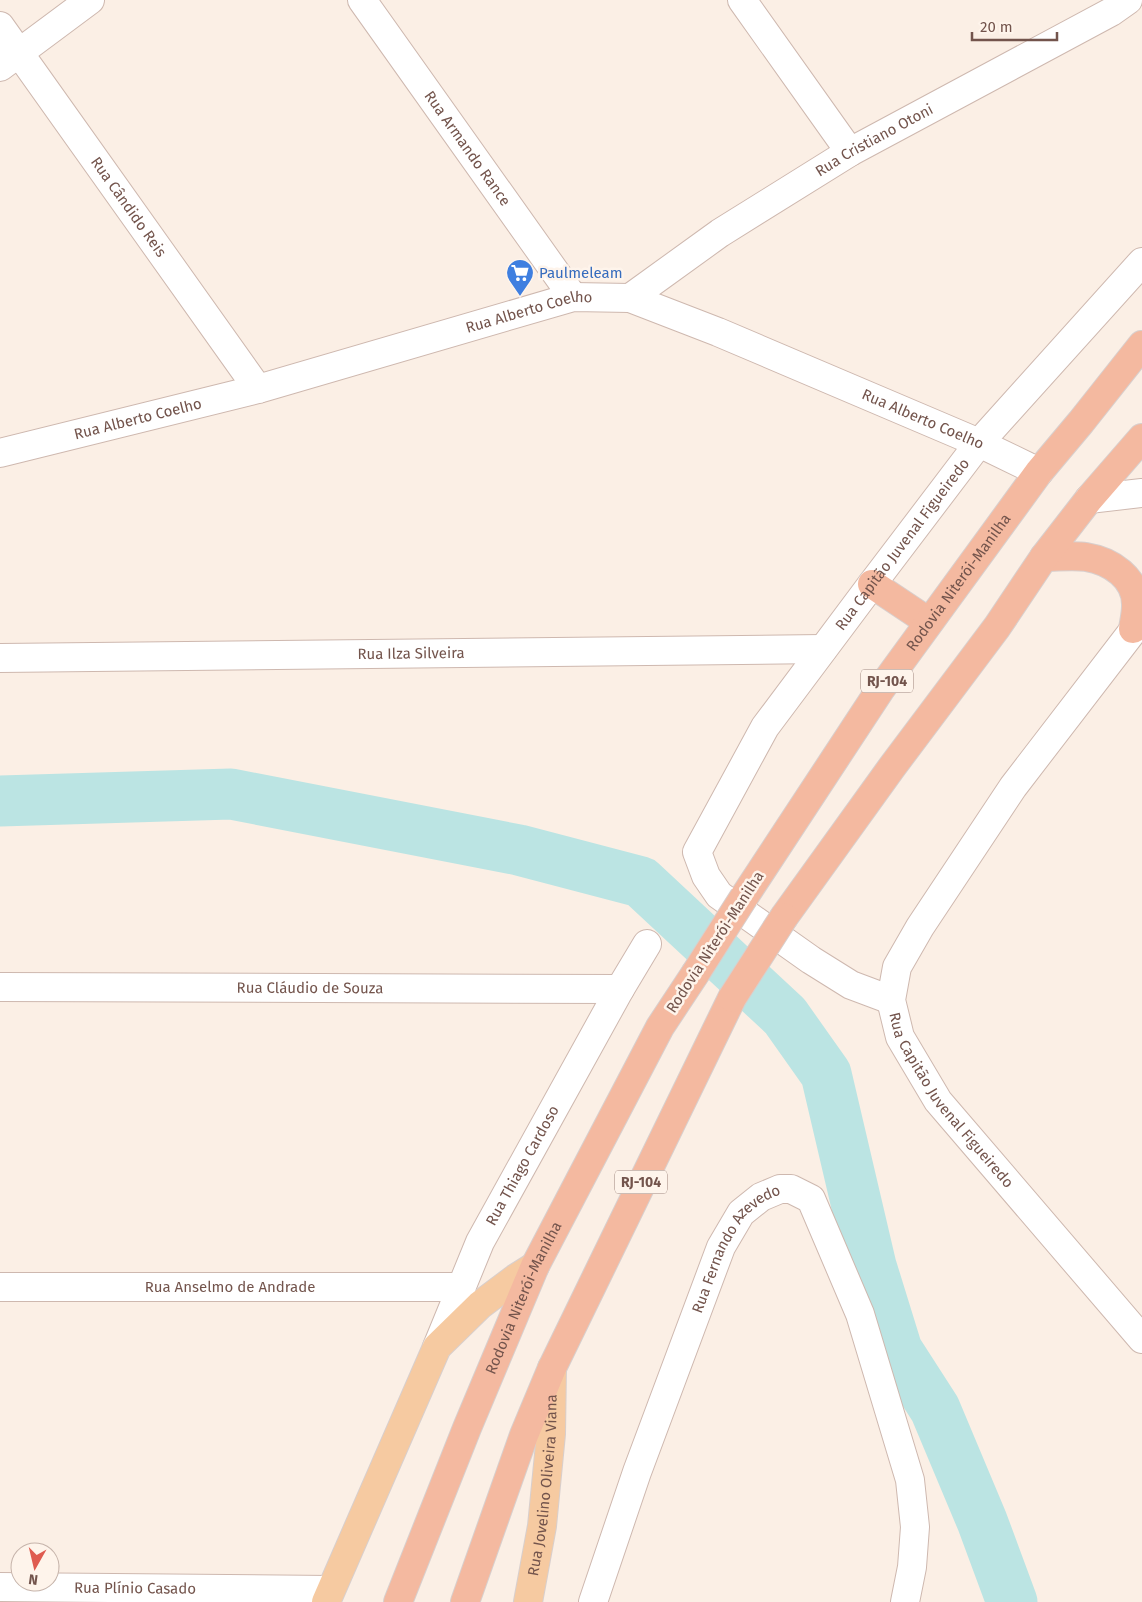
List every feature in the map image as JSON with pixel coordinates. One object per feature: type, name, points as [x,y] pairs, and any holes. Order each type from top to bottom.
[{"type":"highway","name":"Rodovia Niterói-Manilha","points":[[398,1602],[467,1428],[535,1266],[660,1027],[880,690],[1039,472],[1142,345]]},
{"type":"highway","name":"RJ-104","points":[[464,1602],[524,1435],[552,1368],[732,998],[784,917],[892,767],[997,627],[1044,557],[1089,499],[1142,438]]},
{"type":"highway","points":[[1044,557],[1084,556],[1103,560],[1123,573],[1133,587],[1138,624]]},
{"type":"highway","points":[[872,584],[929,622]]},
{"type":"main road","name":"Rua Thiago Cardoso","points":[[328,1596],[437,1347],[480,1305],[535,1266]]},
{"type":"main road","name":"Rua Jovelino Oliveira Viana","points":[[528,1602],[542,1526],[551,1434],[552,1368]]},
{"type":"street","points":[[9,60],[90,0]]},
{"type":"street","name":"Rua Armando Rance","points":[[362,0],[573,297]]},
{"type":"street","points":[[742,0],[850,152]]},
{"type":"street","name":"Rua Cristiano Otoni","points":[[630,298],[720,233],[850,152],[1111,12],[1128,0]]},
{"type":"street","name":"Rua Cândido Reis","points":[[0,26],[9,60],[258,389]]},
{"type":"street","name":"Rua Capitão Juvenal Figueiredo","points":[[891,1000],[851,985],[719,896],[706,876],[697,852],[765,727],[872,584],[979,443],[1142,262]]},
{"type":"street","name":"Rua Alberto Coelho","points":[[0,453],[258,389],[573,297],[630,298],[726,336],[979,443],[1039,472]]},
{"type":"street","points":[[1089,499],[1142,493]]},
{"type":"street","name":"Rua Capitão Juvenal Figueiredo","points":[[1138,624],[1013,786],[920,927],[897,967],[891,1000],[900,1037],[938,1100],[1142,1339]]},
{"type":"street","name":"Rua Ilza Silveira","points":[[0,658],[823,649]]},
{"type":"street","points":[[620,989],[648,944]]},
{"type":"street","name":"Rua Cláudio de Souza","points":[[0,987],[620,989]]},
{"type":"street","name":"Rua Thiago Cardoso","points":[[437,1347],[480,1242],[620,989]]},
{"type":"street","name":"Rua Fernando Azevedo","points":[[594,1602],[637,1472],[721,1247],[741,1213],[761,1197],[780,1189],[791,1189],[811,1199],[860,1314],[910,1480],[915,1526],[912,1567],[905,1602]]},
{"type":"street","name":"Rua Anselmo de Andrade","points":[[0,1287],[461,1287]]},
{"type":"street","name":"Rua Plínio Casado","points":[[0,1587],[328,1596]]},
{"type":"waterway","points":[[0,801],[231,794],[519,850],[641,882],[785,1016],[826,1074],[871,1266],[897,1350],[935,1409],[982,1521],[1012,1602]]},
{"type":"place","name":"Paulmeleam","points":[[520,297]]}]
